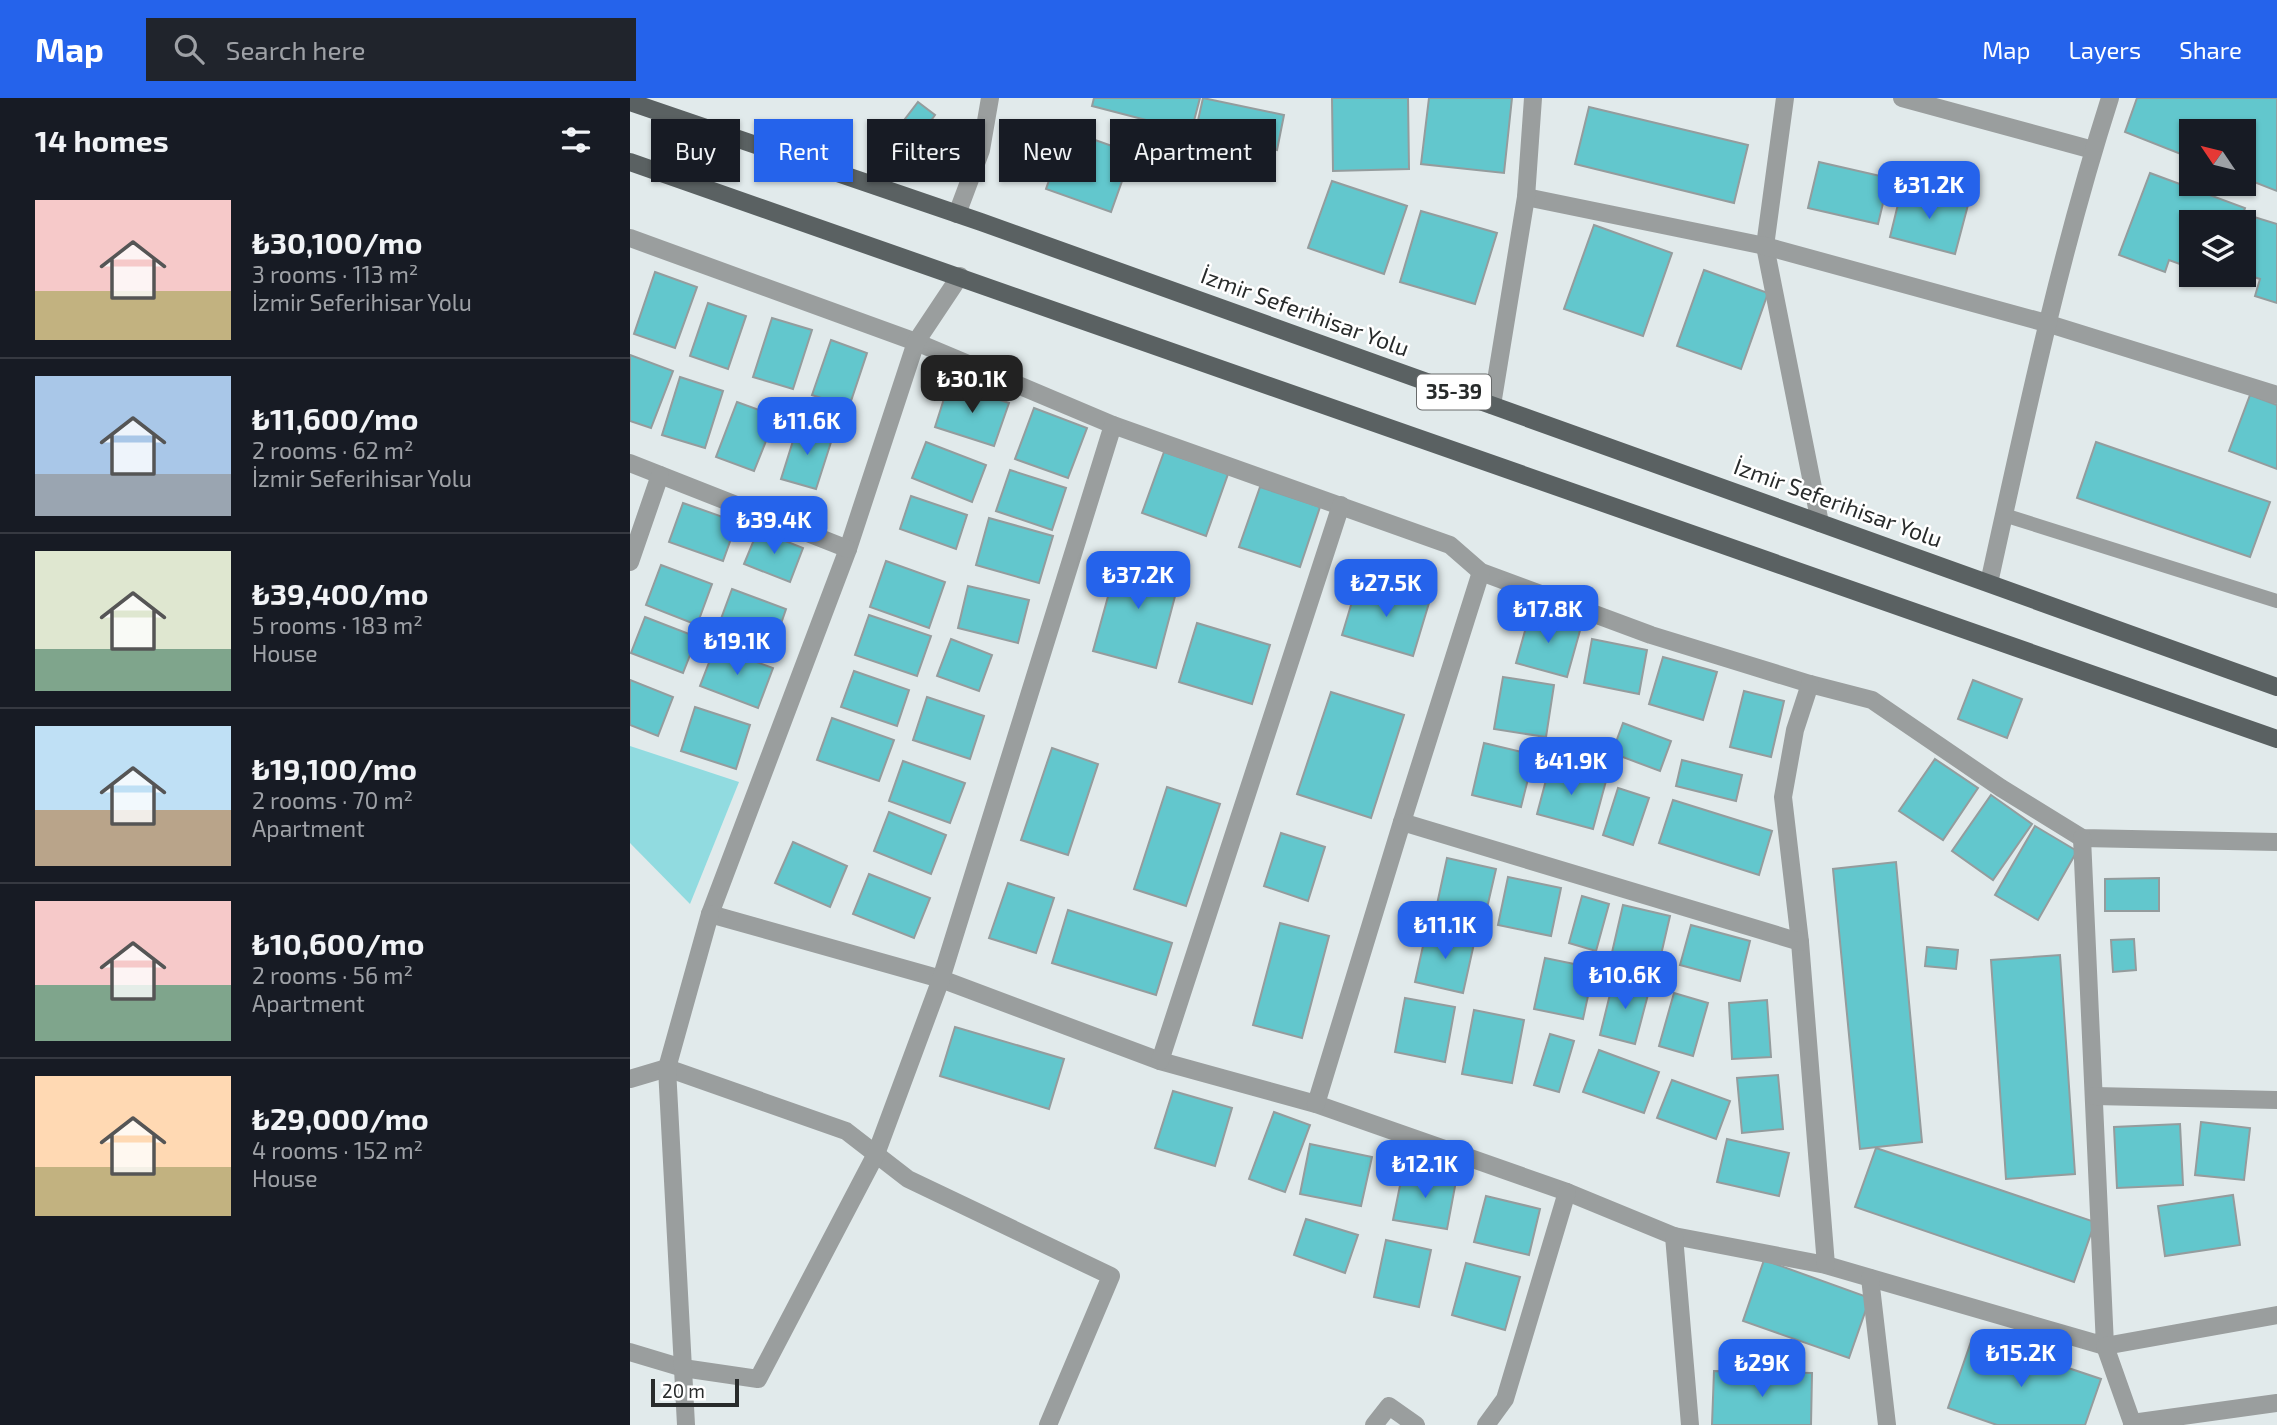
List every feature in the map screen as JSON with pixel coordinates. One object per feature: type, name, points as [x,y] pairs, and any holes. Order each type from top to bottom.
[{"type":"main road","name":"İzmir Seferihisar Yolu","points":[[630,102],[957,214],[2277,687]]},
{"type":"main road","name":"35-39","points":[[630,162],[2277,739]]},
{"type":"street","points":[[957,214],[981,150],[990,98]]},
{"type":"street","points":[[1492,405],[1526,197],[1533,98]]},
{"type":"street","points":[[1785,98],[1765,246],[1820,523]]},
{"type":"street","points":[[1902,98],[2093,149]]},
{"type":"street","points":[[1989,583],[2046,323],[2093,149],[2110,98]]},
{"type":"street","points":[[1526,197],[1765,246],[2046,323],[2277,395]]},
{"type":"street","points":[[630,238],[916,342],[1113,425],[1450,545],[1481,572],[1651,635],[1810,684],[1872,700],[1950,755],[2082,838],[2277,842]]},
{"type":"street","points":[[686,1425],[667,1068],[710,914],[848,549],[916,342],[960,276]]},
{"type":"street","points":[[630,1352],[683,1368],[758,1379],[876,1154],[941,979],[1113,425]]},
{"type":"street","points":[[630,463],[848,549]]},
{"type":"street","points":[[630,562],[660,475]]},
{"type":"street","points":[[1160,1061],[1341,505]]},
{"type":"street","points":[[1316,1104],[1481,572]]},
{"type":"street","points":[[1810,684],[1795,730],[1783,797],[1800,942],[1826,1265]]},
{"type":"street","points":[[1402,822],[1800,942]]},
{"type":"street","points":[[2082,838],[2105,1346],[2132,1424],[2277,1403]]},
{"type":"street","points":[[710,914],[941,979],[1160,1061],[1316,1104],[1567,1192],[1674,1236],[1826,1265],[2105,1346],[2277,1315]]},
{"type":"street","points":[[630,1079],[667,1068],[846,1131],[908,1179],[1111,1276],[1048,1425]]},
{"type":"street","points":[[2094,1096],[2277,1100]]},
{"type":"street","points":[[1486,1425],[1505,1399],[1567,1192]]},
{"type":"street","points":[[1674,1236],[1690,1425]]},
{"type":"street","points":[[1870,1278],[1887,1425]]},
{"type":"street","points":[[1374,1425],[1389,1406],[1416,1425]]},
{"type":"lane","points":[[2004,515],[2277,601]]},
{"type":"shaded area","points":[[630,746],[739,782],[690,904],[630,843]]},
{"type":"building","points":[[1094,98],[1200,98],[1194,119],[1142,119],[1092,106]]},
{"type":"building","points":[[1203,98],[1284,115],[1277,150],[1276,119],[1198,119]]},
{"type":"building","points":[[1332,98],[1408,98],[1409,169],[1333,171]]},
{"type":"building","points":[[1429,98],[1512,98],[1504,173],[1421,164]]},
{"type":"building","points":[[2137,98],[2277,98],[2277,191],[2256,183],[2256,119],[2179,119],[2179,153],[2125,132]]},
{"type":"building","points":[[918,102],[935,115],[932,119],[905,119]]},
{"type":"building","points":[[1589,107],[1748,145],[1734,203],[1575,164]]},
{"type":"building","points":[[1096,140],[1110,145],[1110,182],[1122,182],[1111,212],[1046,189],[1048,182],[1096,182]]},
{"type":"building","points":[[1819,162],[1889,178],[1878,224],[1808,208]]},
{"type":"building","points":[[2150,173],[2179,184],[2179,196],[2212,196],[2245,208],[2179,210],[2179,264],[2169,260],[2165,272],[2119,255]]},
{"type":"building","points":[[1332,181],[1407,206],[1384,274],[1308,248]]},
{"type":"building","points":[[1902,188],[1968,205],[1955,254],[1890,237]]},
{"type":"building","points":[[1421,211],[1497,233],[1475,304],[1400,282]]},
{"type":"building","points":[[2256,218],[2277,224],[2277,303],[2255,296],[2260,279],[2256,278]]},
{"type":"building","points":[[1594,225],[1672,253],[1643,336],[1564,309]]},
{"type":"building","points":[[1704,270],[1768,293],[1741,369],[1677,346]]},
{"type":"building","points":[[655,272],[697,287],[675,348],[634,334]]},
{"type":"building","points":[[708,303],[746,316],[728,369],[690,356]]},
{"type":"building","points":[[772,318],[812,330],[793,389],[753,377]]},
{"type":"building","points":[[831,340],[867,353],[849,407],[812,395]]},
{"type":"building","points":[[630,355],[673,371],[651,428],[630,421]]},
{"type":"building","points":[[680,377],[723,391],[705,448],[662,435]]},
{"type":"building","points":[[949,383],[1009,403],[994,446],[935,427]]},
{"type":"building","points":[[2250,395],[2277,405],[2277,469],[2229,451]]},
{"type":"building","points":[[737,402],[776,416],[754,471],[716,457]]},
{"type":"building","points":[[1034,408],[1087,428],[1068,478],[1015,459]]},
{"type":"building","points":[[798,425],[833,436],[816,489],[781,479]]},
{"type":"building","points":[[926,442],[986,465],[972,502],[912,478]]},
{"type":"building","points":[[2096,442],[2270,502],[2250,557],[2077,498]]},
{"type":"building","points":[[1164,452],[1228,474],[1206,536],[1142,513]]},
{"type":"building","points":[[1010,470],[1066,488],[1052,530],[996,511]]},
{"type":"building","points":[[1260,487],[1320,507],[1300,567],[1239,547]]},
{"type":"building","points":[[911,496],[967,515],[956,549],[900,529]]},
{"type":"building","points":[[683,503],[737,522],[723,561],[669,542]]},
{"type":"building","points":[[989,518],[1053,536],[1039,583],[976,565]]},
{"type":"building","points":[[758,530],[803,548],[790,582],[744,564]]},
{"type":"building","points":[[1120,553],[1182,570],[1156,668],[1093,651]]},
{"type":"building","points":[[886,561],[945,582],[929,628],[870,607]]},
{"type":"building","points":[[661,565],[712,584],[697,625],[646,605]]},
{"type":"building","points":[[1358,582],[1429,603],[1413,656],[1342,635]]},
{"type":"building","points":[[968,586],[1029,600],[1018,643],[958,628]]},
{"type":"building","points":[[732,589],[786,609],[773,647],[718,627]]},
{"type":"building","points":[[1530,613],[1581,627],[1567,677],[1516,663]]},
{"type":"building","points":[[869,615],[931,636],[917,676],[855,655]]},
{"type":"building","points":[[645,617],[697,637],[683,673],[631,653]]},
{"type":"building","points":[[1197,623],[1270,645],[1252,704],[1179,682]]},
{"type":"building","points":[[951,639],[992,655],[979,691],[937,676]]},
{"type":"building","points":[[1592,639],[1647,650],[1639,694],[1584,683]]},
{"type":"building","points":[[715,647],[773,668],[758,708],[700,686]]},
{"type":"building","points":[[1663,657],[1717,672],[1703,720],[1649,704]]},
{"type":"building","points":[[854,671],[909,690],[897,726],[841,707]]},
{"type":"building","points":[[1503,677],[1554,685],[1546,737],[1494,729]]},
{"type":"building","points":[[630,680],[673,697],[658,736],[630,725]]},
{"type":"building","points":[[1973,680],[2022,699],[2007,738],[1958,719]]},
{"type":"building","points":[[1744,691],[1784,701],[1771,757],[1730,747]]},
{"type":"building","points":[[1331,692],[1404,715],[1371,818],[1297,794]]},
{"type":"building","points":[[927,697],[984,716],[970,759],[913,740]]},
{"type":"building","points":[[695,707],[750,725],[736,769],[681,751]]},
{"type":"building","points":[[832,718],[894,740],[879,781],[817,760]]},
{"type":"building","points":[[1623,723],[1671,741],[1660,771],[1612,753]]},
{"type":"building","points":[[1484,743],[1534,755],[1521,807],[1472,795]]},
{"type":"building","points":[[1052,748],[1098,764],[1068,855],[1021,840]]},
{"type":"building","points":[[1935,759],[1978,788],[1943,840],[1899,811]]},
{"type":"building","points":[[1682,760],[1742,775],[1736,801],[1676,786]]},
{"type":"building","points":[[903,761],[965,783],[950,823],[889,801]]},
{"type":"building","points":[[1550,765],[1606,781],[1593,829],[1537,814]]},
{"type":"building","points":[[1167,787],[1220,804],[1186,906],[1134,889]]},
{"type":"building","points":[[1618,788],[1649,798],[1633,845],[1603,835]]},
{"type":"building","points":[[1991,795],[2032,824],[1993,880],[1952,851]]},
{"type":"building","points":[[1673,800],[1772,831],[1759,875],[1659,843]]},
{"type":"building","points":[[889,812],[946,835],[931,874],[874,851]]},
{"type":"building","points":[[2035,826],[2077,851],[2038,920],[1995,895]]},
{"type":"building","points":[[1281,833],[1325,847],[1308,901],[1264,886]]},
{"type":"building","points":[[793,842],[847,866],[830,907],[775,883]]},
{"type":"building","points":[[1447,858],[1496,869],[1484,921],[1436,909]]},
{"type":"building","points":[[1896,862],[1922,1142],[1860,1149],[1833,869]]},
{"type":"building","points":[[869,874],[930,898],[914,938],[853,914]]},
{"type":"building","points":[[1508,877],[1561,888],[1551,936],[1498,925]]},
{"type":"building","points":[[2159,878],[2159,911],[2105,911],[2105,879]]},
{"type":"building","points":[[1008,883],[1054,898],[1036,953],[989,938]]},
{"type":"building","points":[[1582,896],[1609,904],[1596,951],[1569,943]]},
{"type":"building","points":[[1623,905],[1670,916],[1657,972],[1610,961]]},
{"type":"building","points":[[1068,910],[1172,943],[1156,995],[1052,963]]},
{"type":"building","points":[[1280,923],[1329,936],[1302,1038],[1253,1025]]},
{"type":"building","points":[[1691,925],[1750,941],[1740,981],[1680,965]]},
{"type":"building","points":[[1427,928],[1475,939],[1463,993],[1415,982]]},
{"type":"building","points":[[2134,939],[2136,970],[2113,972],[2111,940]]},
{"type":"building","points":[[1927,947],[1958,950],[1956,969],[1925,966]]},
{"type":"building","points":[[2060,955],[2075,1174],[2006,1179],[1991,960]]},
{"type":"building","points":[[1545,958],[1594,968],[1583,1019],[1534,1009]]},
{"type":"building","points":[[1614,978],[1650,987],[1635,1044],[1600,1035]]},
{"type":"building","points":[[1674,993],[1708,1003],[1693,1056],[1659,1046]]},
{"type":"building","points":[[1405,998],[1455,1007],[1445,1062],[1395,1052]]},
{"type":"building","points":[[1767,1000],[1771,1057],[1732,1059],[1729,1003]]},
{"type":"building","points":[[1474,1010],[1524,1020],[1512,1083],[1462,1074]]},
{"type":"building","points":[[955,1027],[1064,1059],[1049,1109],[940,1076]]},
{"type":"building","points":[[1550,1034],[1574,1041],[1559,1092],[1534,1085]]},
{"type":"building","points":[[1599,1050],[1659,1072],[1644,1113],[1583,1092]]},
{"type":"building","points":[[1778,1075],[1783,1129],[1742,1133],[1737,1078]]},
{"type":"building","points":[[1672,1080],[1730,1101],[1716,1139],[1657,1118]]},
{"type":"building","points":[[1173,1091],[1232,1108],[1215,1166],[1155,1148]]},
{"type":"building","points":[[1274,1112],[1310,1125],[1285,1192],[1249,1179]]},
{"type":"building","points":[[2201,1122],[2250,1128],[2244,1180],[2195,1175]]},
{"type":"building","points":[[2180,1124],[2183,1185],[2117,1188],[2114,1127]]},
{"type":"building","points":[[1727,1139],[1789,1153],[1779,1196],[1717,1182]]},
{"type":"building","points":[[1310,1144],[1372,1157],[1361,1206],[1300,1194]]},
{"type":"building","points":[[1876,1148],[2095,1222],[2074,1282],[1855,1207]]},
{"type":"building","points":[[1403,1171],[1456,1181],[1447,1229],[1393,1220]]},
{"type":"building","points":[[2233,1195],[2240,1245],[2165,1256],[2158,1206]]},
{"type":"building","points":[[1486,1196],[1540,1209],[1529,1255],[1474,1242]]},
{"type":"building","points":[[1306,1219],[1358,1235],[1345,1273],[1294,1255]]},
{"type":"building","points":[[1386,1240],[1431,1250],[1419,1307],[1374,1297]]},
{"type":"building","points":[[1764,1260],[1870,1298],[1849,1358],[1743,1321]]},
{"type":"building","points":[[1466,1263],[1520,1277],[1505,1330],[1452,1315]]},
{"type":"building","points":[[1973,1336],[2101,1379],[2085,1425],[1997,1425],[1948,1408]]},
{"type":"building","points":[[1714,1371],[1812,1373],[1811,1425],[1712,1425]]}]
